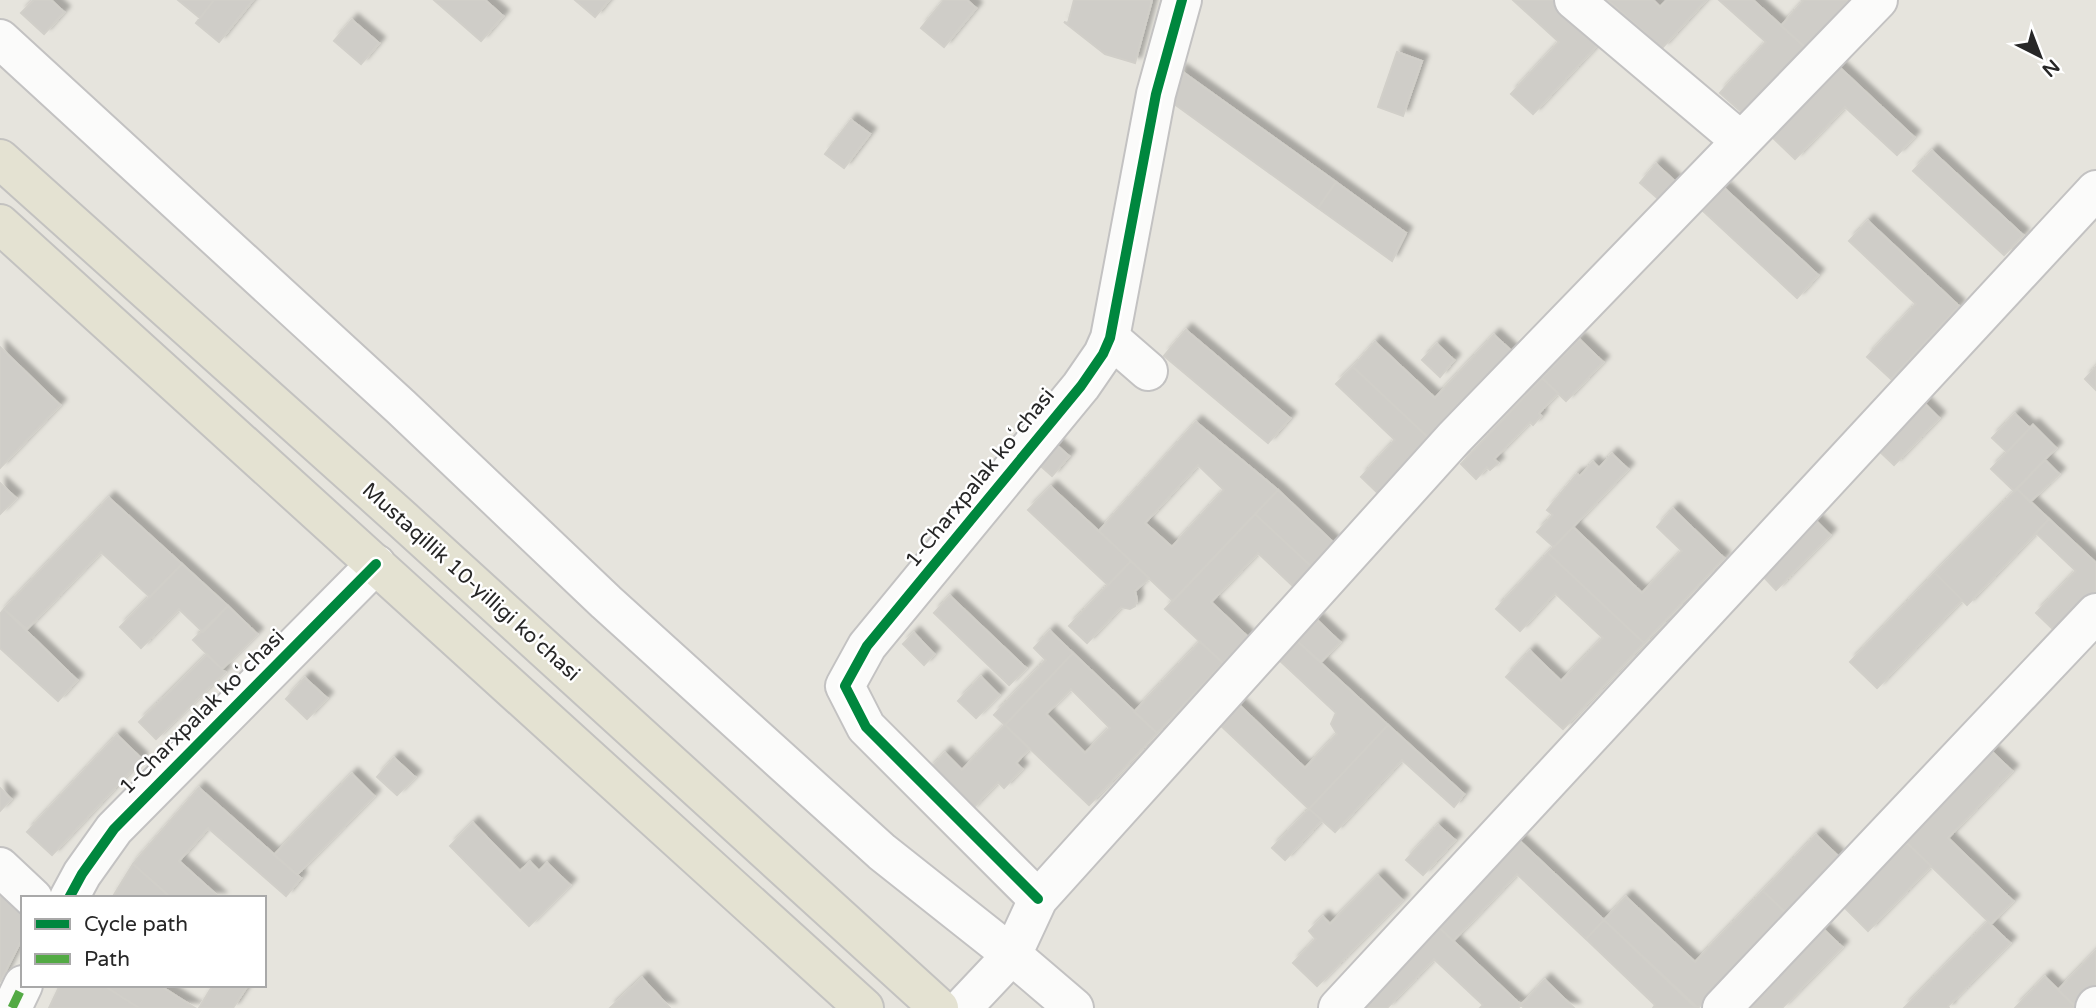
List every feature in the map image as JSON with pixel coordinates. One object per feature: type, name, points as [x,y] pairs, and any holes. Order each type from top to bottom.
[{"type":"main road","name":"Mustaqillik 10-yilligi ko'chasi","points":[[0,159],[403,520],[939,1008]]},
{"type":"main road","points":[[0,224],[864,1008]]},
{"type":"street","name":"1-Charxpalak koʻchasi","points":[[1038,899],[866,727],[845,686],[867,646],[1081,386],[1103,354],[1110,338],[1156,94],[1182,0]]},
{"type":"street","points":[[1574,0],[1741,141]]},
{"type":"street","points":[[962,1008],[1012,955],[1038,899],[1454,438],[1878,0]]},
{"type":"street","points":[[0,39],[391,397],[606,602],[871,843],[1074,1008]]},
{"type":"street","points":[[1338,1008],[2096,190]]},
{"type":"street","points":[[1110,338],[1148,371]]},
{"type":"street","name":"1-Charxpalak koʻchasi","points":[[70,896],[114,829],[376,564]]},
{"type":"street","points":[[1722,1008],[2096,613]]},
{"type":"street","points":[[0,867],[31,896]]},
{"type":"street","points":[[12,1008],[22,987]]},
{"type":"building","points":[[34,0],[51,0],[64,12],[44,34],[21,13]]},
{"type":"building","points":[[178,0],[214,0],[200,18]]},
{"type":"building","points":[[214,0],[253,0],[219,42],[196,23]]},
{"type":"building","points":[[434,0],[485,0],[503,16],[481,41]]},
{"type":"building","points":[[575,0],[609,0],[595,17]]},
{"type":"building","points":[[944,0],[967,0],[976,8],[944,47],[921,28]]},
{"type":"building","points":[[1074,0],[1152,0],[1135,63],[1105,54],[1064,22],[1068,23]]},
{"type":"building","points":[[1513,0],[1559,0],[1602,40],[1533,114],[1511,94],[1559,42]]},
{"type":"building","points":[[1608,0],[1653,0],[1660,7],[1667,0],[1706,0],[1662,48]]},
{"type":"building","points":[[1719,0],[1753,0],[1806,48],[1746,116],[1720,93],[1766,42]]},
{"type":"building","points":[[1804,0],[1850,0],[1806,48],[1781,26]]},
{"type":"building","points":[[352,20],[379,43],[361,64],[334,41]]},
{"type":"building","points":[[1397,52],[1422,61],[1403,116],[1378,107]]},
{"type":"building","points":[[1838,66],[1914,137],[1897,155],[1845,107],[1795,159],[1772,137]]},
{"type":"building","points":[[1180,70],[1336,182],[1318,208],[1173,103]]},
{"type":"building","points":[[851,120],[870,134],[844,168],[825,154]]},
{"type":"building","points":[[1932,151],[2023,235],[2004,255],[1913,171]]},
{"type":"building","points":[[1656,164],[1679,185],[1663,203],[1640,183]]},
{"type":"building","points":[[1336,182],[1406,233],[1392,261],[1318,208]]},
{"type":"building","points":[[1724,188],[1818,275],[1797,298],[1703,211]]},
{"type":"building","points":[[1868,221],[1959,306],[1891,379],[1867,357],[1916,304],[1849,241]]},
{"type":"building","points":[[1186,330],[1290,418],[1268,443],[1164,356]]},
{"type":"building","points":[[1494,335],[1516,355],[1434,443],[1353,367],[1375,342],[1435,398]]},
{"type":"building","points":[[1579,339],[1603,362],[1566,401],[1542,378]]},
{"type":"building","points":[[1437,344],[1454,360],[1440,377],[1422,360]]},
{"type":"building","points":[[0,347],[60,405],[0,468]]},
{"type":"building","points":[[1353,367],[1434,443],[1383,498],[1361,477],[1395,440],[1336,384]]},
{"type":"building","points":[[2096,367],[2096,390],[2085,379]]},
{"type":"building","points":[[1542,378],[1558,393],[1539,413],[1541,416],[1533,425],[1530,422],[1494,459],[1498,463],[1490,470],[1487,467],[1476,479],[1461,464]]},
{"type":"building","points":[[1923,402],[1939,418],[1894,465],[1877,449]]},
{"type":"building","points":[[2015,414],[2030,428],[2007,452],[1992,438]]},
{"type":"building","points":[[1196,422],[1278,490],[1173,601],[1099,531]],"holes":[[[1198,465],[1224,490],[1172,547],[1145,523]]]},
{"type":"building","points":[[2033,425],[2056,448],[2014,491],[1991,469]]},
{"type":"building","points":[[1052,441],[1069,456],[1052,476],[1035,461]]},
{"type":"building","points":[[1612,454],[1628,469],[1554,547],[1537,532],[1553,515],[1547,510],[1577,474],[1580,476],[1593,462],[1599,468]]},
{"type":"building","points":[[2045,460],[2059,474],[2030,502],[2017,489]]},
{"type":"building","points":[[0,483],[16,498],[0,514]]},
{"type":"building","points":[[1051,487],[1131,561],[1108,585],[1028,510]]},
{"type":"building","points":[[2017,489],[2049,519],[1967,605],[1935,573]]},
{"type":"building","points":[[1278,490],[1336,545],[1314,569],[1255,514]]},
{"type":"building","points":[[109,498],[182,564],[150,597],[101,552],[27,629],[4,609]]},
{"type":"building","points":[[1673,509],[1724,558],[1644,643],[1548,553],[1573,527],[1642,593],[1682,551],[1657,527]]},
{"type":"building","points":[[1255,514],[1314,569],[1295,588],[1258,553],[1211,602],[1248,637],[1223,663],[1165,609]]},
{"type":"building","points":[[1814,519],[1830,535],[1776,590],[1761,574]]},
{"type":"building","points":[[2049,519],[2096,563],[2096,591],[2057,633],[2036,613],[2076,571],[2036,533]]},
{"type":"building","points":[[1548,553],[1644,643],[1563,729],[1506,677],[1530,651],[1561,681],[1603,638],[1555,593],[1520,631],[1496,609]]},
{"type":"building","points":[[1131,561],[1149,578],[1135,591],[1135,606],[1130,609],[1121,607],[1087,643],[1069,626]]},
{"type":"building","points":[[182,564],[228,606],[203,632],[179,609],[141,648],[120,627]]},
{"type":"building","points":[[1935,573],[1962,600],[1877,688],[1850,662]]},
{"type":"building","points":[[950,596],[1026,668],[1009,685],[934,613]]},
{"type":"building","points":[[228,606],[257,634],[222,669],[193,640]]},
{"type":"building","points":[[4,609],[77,680],[58,701],[0,648],[0,614]]},
{"type":"building","points":[[1316,619],[1340,642],[1321,662],[1296,640]]},
{"type":"building","points":[[1050,631],[1073,653],[1005,725],[994,715],[1046,660],[1034,648]]},
{"type":"building","points":[[914,633],[934,654],[924,665],[903,644]]},
{"type":"building","points":[[1296,640],[1388,725],[1309,809],[1218,723],[1237,703],[1305,768],[1337,734],[1331,724],[1336,713],[1278,659]]},
{"type":"building","points":[[1200,642],[1223,663],[1157,733],[1134,712]]},
{"type":"building","points":[[1073,653],[1157,733],[1089,805],[1005,725]],"holes":[[[1071,689],[1110,728],[1085,753],[1046,714]]]},
{"type":"building","points":[[207,655],[225,672],[156,739],[139,722]]},
{"type":"building","points":[[981,677],[999,695],[976,718],[958,701]]},
{"type":"building","points":[[305,678],[327,698],[307,719],[286,699]]},
{"type":"building","points":[[1005,725],[1029,749],[1016,763],[1022,769],[1004,788],[998,782],[970,811],[928,771],[945,753],[962,770]]},
{"type":"building","points":[[1388,725],[1464,794],[1454,807],[1402,760],[1335,832],[1309,809]]},
{"type":"building","points":[[117,735],[142,759],[52,855],[27,832]]},
{"type":"building","points":[[1989,749],[2012,771],[1948,838],[2013,901],[1991,924],[1902,838]]},
{"type":"building","points":[[394,758],[415,777],[397,795],[377,777]]},
{"type":"building","points":[[352,774],[374,796],[297,875],[274,855]]},
{"type":"building","points":[[0,788],[11,799],[0,811]]},
{"type":"building","points":[[199,788],[301,878],[286,896],[208,828],[179,861],[218,896],[169,896],[133,864]]},
{"type":"building","points":[[1309,809],[1322,820],[1285,860],[1272,848]]},
{"type":"building","points":[[473,823],[520,871],[530,862],[539,871],[547,863],[570,885],[529,926],[450,846]]},
{"type":"building","points":[[1438,825],[1455,840],[1423,875],[1406,860]]},
{"type":"building","points":[[1510,832],[1604,920],[1586,939],[1517,874],[1453,941],[1428,917]]},
{"type":"building","points":[[1816,835],[1839,857],[1786,913],[1763,891]]},
{"type":"building","points":[[1907,843],[1931,866],[1868,931],[1844,907]]},
{"type":"building","points":[[133,864],[167,894],[166,896],[113,896]]},
{"type":"building","points":[[1378,876],[1402,900],[1317,986],[1293,963],[1316,939],[1309,931],[1323,917],[1330,924]]},
{"type":"building","points":[[0,891],[21,909],[21,941],[0,982]]},
{"type":"building","points":[[1763,891],[1786,913],[1698,1008],[1604,920],[1626,897],[1695,962]]},
{"type":"building","points":[[1428,917],[1521,1005],[1518,1008],[1480,1008],[1483,1005],[1434,959],[1387,1008],[1346,1008]]},
{"type":"building","points":[[1604,920],[1696,1008],[1653,1008],[1655,1005],[1586,939]]},
{"type":"building","points":[[1988,922],[2010,943],[1949,1008],[1904,1008]]},
{"type":"building","points":[[1823,929],[1842,947],[1782,1008],[1746,1008]]},
{"type":"building","points":[[2096,951],[2096,987],[2076,1008],[2058,990]]},
{"type":"building","points":[[2045,977],[2077,1008],[2015,1008]]},
{"type":"building","points":[[642,978],[670,1008],[610,1008]]},
{"type":"building","points":[[1545,980],[1574,1008],[1524,1008],[1521,1005]]},
{"type":"building","points":[[59,987],[106,987],[139,1008],[49,1008]]},
{"type":"building","points":[[106,987],[162,987],[195,1008],[139,1008]]},
{"type":"building","points":[[212,987],[247,987],[233,1008],[199,1008]]},
{"type":"marked path","points":[[12,1008],[22,987]]},
{"type":"cycle path","points":[[1038,899],[866,727],[845,686],[867,646],[1081,386],[1103,354],[1110,338],[1156,94],[1182,0]]},
{"type":"cycle path","points":[[70,896],[114,829],[376,564]]}]
